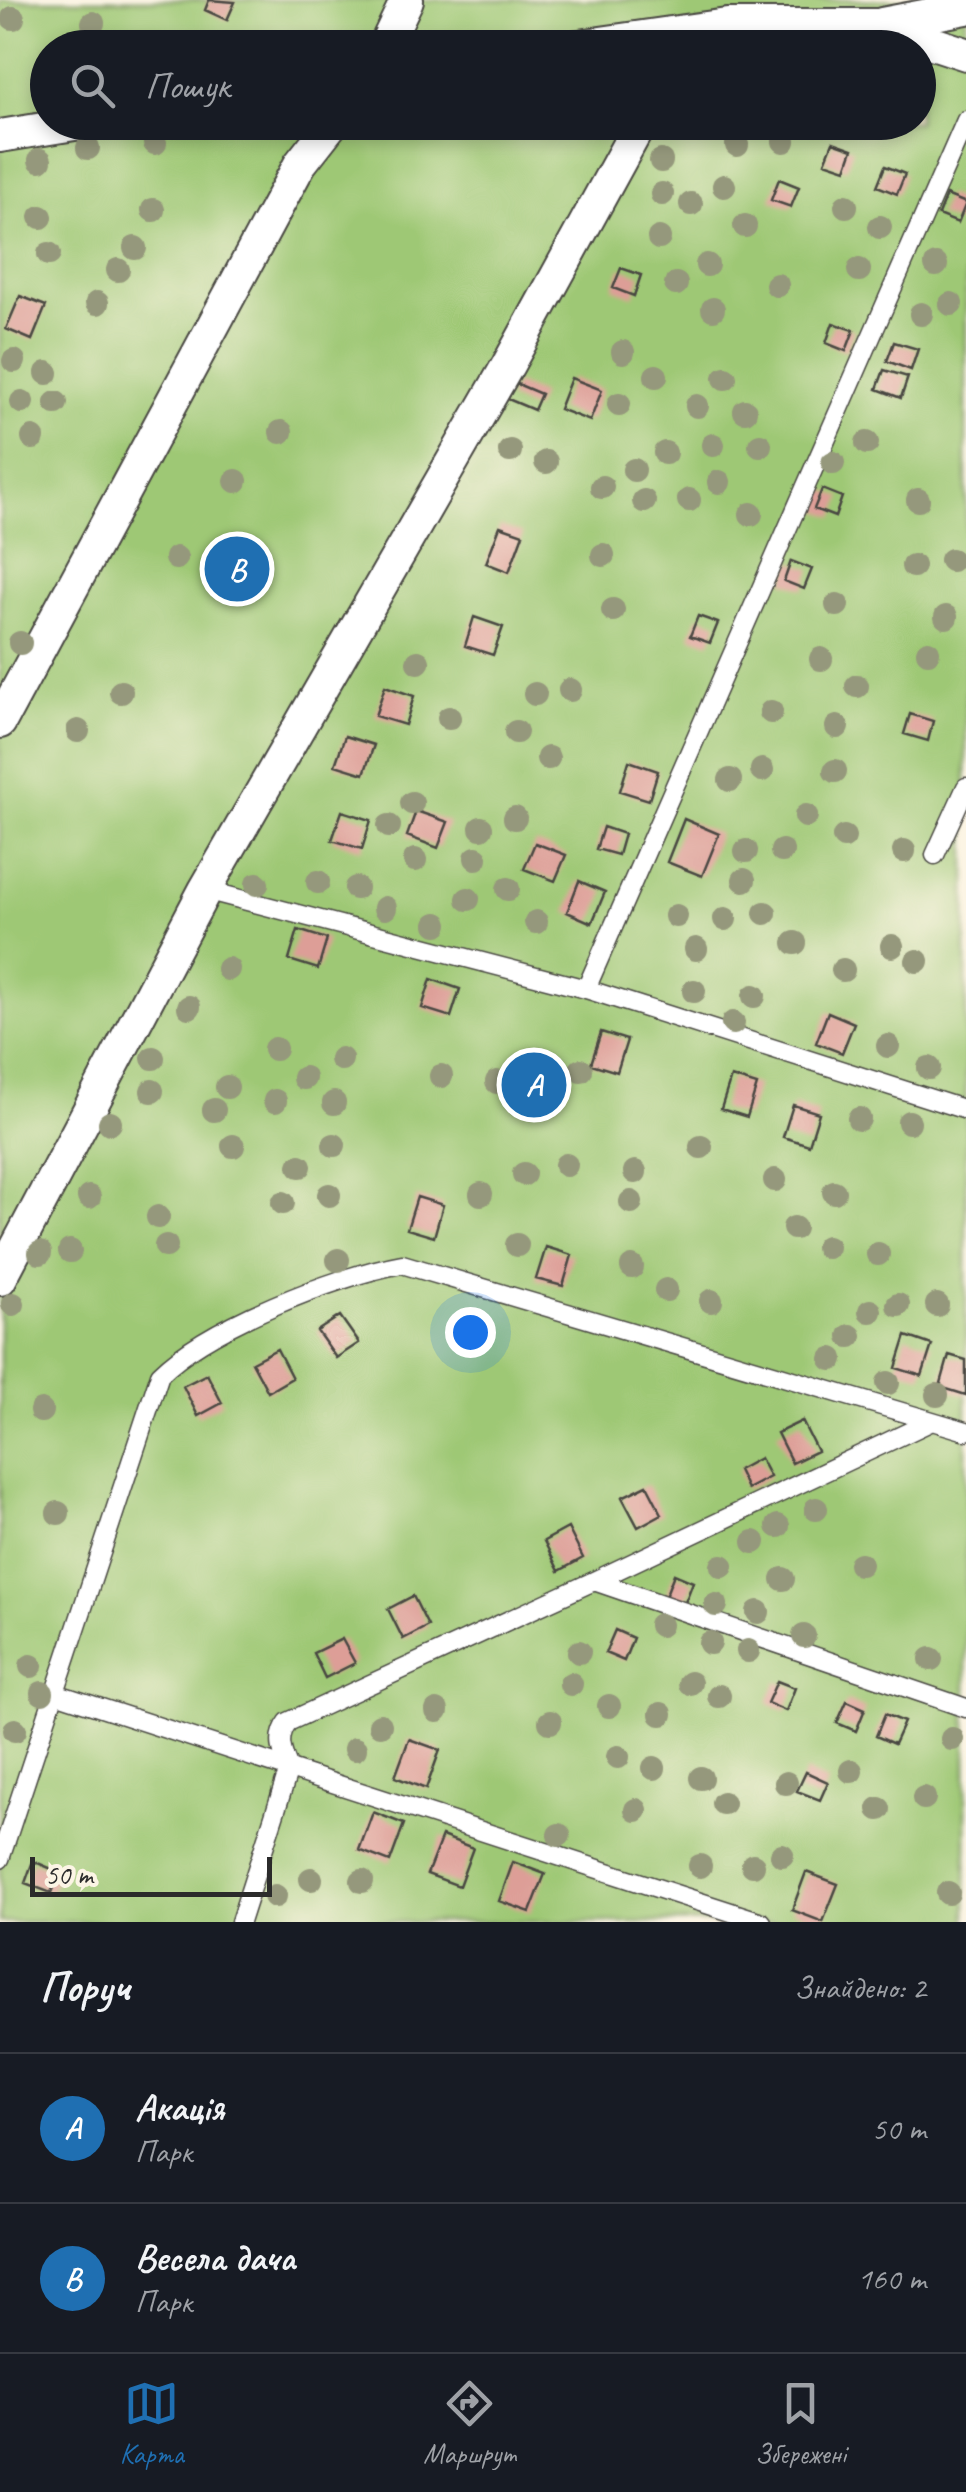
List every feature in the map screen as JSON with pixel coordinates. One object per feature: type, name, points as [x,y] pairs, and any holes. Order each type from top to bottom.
[{"type":"street","points":[[393,30],[407,0]]},
{"type":"street","points":[[682,26],[878,24],[966,8]]},
{"type":"street","points":[[878,24],[896,30]]},
{"type":"street","points":[[936,44],[966,54]]},
{"type":"street","points":[[0,136],[30,131]]},
{"type":"street","points":[[0,722],[300,164],[319,140]]},
{"type":"street","points":[[0,1279],[205,890],[508,365],[631,140]]},
{"type":"lane","points":[[586,989],[966,120]]},
{"type":"lane","points":[[935,855],[966,787]]},
{"type":"lane","points":[[205,890],[586,989],[966,1110]]},
{"type":"lane","points":[[0,1858],[160,1374],[182,1351],[353,1273],[402,1264],[966,1432]]},
{"type":"lane","points":[[240,1922],[289,1769],[280,1750],[281,1730],[288,1722],[932,1422]]},
{"type":"lane","points":[[594,1581],[966,1708]]},
{"type":"lane","points":[[54,1693],[762,1922]]},
{"type":"green space","points":[[0,0],[966,0],[966,1922],[0,1922]]},
{"type":"building","points":[[209,0],[235,2],[227,20],[205,10]]},
{"type":"building","points":[[833,142],[853,149],[846,169],[825,162]]},
{"type":"building","points":[[885,166],[905,174],[897,194],[877,186]]},
{"type":"building","points":[[779,179],[799,187],[791,207],[771,200]]},
{"type":"building","points":[[946,195],[966,203],[958,223],[938,215]]},
{"type":"building","points":[[621,268],[641,275],[634,296],[613,288]]},
{"type":"building","points":[[20,296],[46,306],[32,340],[6,329]]},
{"type":"building","points":[[833,323],[854,330],[846,351],[826,343]]},
{"type":"building","points":[[894,342],[918,349],[911,370],[887,361]]},
{"type":"building","points":[[884,370],[908,377],[901,398],[877,389]]},
{"type":"building","points":[[571,378],[602,390],[590,421],[559,409]]},
{"type":"building","points":[[515,383],[541,394],[534,410],[508,399]]},
{"type":"building","points":[[822,489],[842,497],[835,517],[814,509]]},
{"type":"building","points":[[500,526],[523,534],[509,572],[486,563]]},
{"type":"building","points":[[791,561],[812,569],[804,589],[784,581]]},
{"type":"building","points":[[698,616],[718,623],[710,643],[690,636]]},
{"type":"building","points":[[474,617],[503,627],[493,655],[465,646]]},
{"type":"building","points":[[385,686],[414,696],[405,725],[375,716]]},
{"type":"building","points":[[910,714],[933,721],[928,741],[904,734]]},
{"type":"building","points":[[345,736],[374,745],[364,774],[335,765]]},
{"type":"building","points":[[629,761],[658,771],[649,800],[620,791]]},
{"type":"building","points":[[342,811],[371,820],[362,849],[332,840]]},
{"type":"building","points":[[416,811],[448,822],[438,848],[407,836]]},
{"type":"building","points":[[684,819],[719,834],[702,876],[667,862]]},
{"type":"building","points":[[603,827],[624,834],[618,855],[596,849]]},
{"type":"building","points":[[535,843],[566,855],[555,881],[524,869]]},
{"type":"building","points":[[579,881],[605,892],[592,923],[567,912]]},
{"type":"building","points":[[298,930],[327,939],[318,969],[289,960]]},
{"type":"building","points":[[431,979],[460,989],[451,1017],[422,1008]]},
{"type":"building","points":[[828,1012],[854,1023],[842,1053],[816,1043]]},
{"type":"building","points":[[601,1032],[627,1040],[617,1072],[591,1064]]},
{"type":"building","points":[[731,1077],[757,1085],[747,1117],[721,1109]]},
{"type":"building","points":[[793,1105],[819,1113],[809,1145],[783,1137]]},
{"type":"building","points":[[417,1197],[443,1205],[434,1237],[407,1229]]},
{"type":"building","points":[[546,1247],[572,1255],[563,1286],[536,1279]]},
{"type":"building","points":[[340,1316],[359,1343],[336,1358],[317,1331]]},
{"type":"building","points":[[906,1336],[932,1345],[922,1376],[896,1368]]},
{"type":"building","points":[[277,1349],[292,1378],[268,1392],[252,1362]]},
{"type":"building","points":[[949,1355],[966,1360],[966,1395],[940,1387]]},
{"type":"building","points":[[207,1374],[222,1403],[198,1416],[183,1386]]},
{"type":"building","points":[[802,1421],[817,1451],[792,1463],[777,1433]]},
{"type":"building","points":[[760,1458],[770,1477],[747,1489],[738,1470]]},
{"type":"building","points":[[647,1485],[662,1514],[638,1527],[622,1497]]},
{"type":"building","points":[[568,1528],[583,1558],[559,1571],[544,1541]]},
{"type":"building","points":[[674,1574],[693,1582],[684,1605],[665,1597]]},
{"type":"building","points":[[413,1596],[428,1626],[403,1639],[388,1609]]},
{"type":"building","points":[[615,1630],[633,1638],[624,1661],[605,1653]]},
{"type":"building","points":[[342,1639],[355,1663],[325,1678],[313,1653]]},
{"type":"building","points":[[777,1681],[795,1688],[786,1711],[767,1703]]},
{"type":"building","points":[[847,1701],[865,1709],[856,1731],[837,1723]]},
{"type":"building","points":[[885,1714],[904,1722],[894,1744],[876,1736]]},
{"type":"building","points":[[409,1739],[440,1750],[426,1789],[395,1777]]},
{"type":"building","points":[[806,1772],[828,1782],[820,1800],[797,1791]]},
{"type":"building","points":[[373,1812],[404,1824],[390,1862],[359,1850]]},
{"type":"building","points":[[442,1836],[473,1848],[459,1886],[427,1874]]},
{"type":"building","points":[[33,1861],[59,1872],[51,1893],[25,1883]]},
{"type":"building","points":[[513,1862],[545,1874],[530,1912],[499,1901]]},
{"type":"building","points":[[806,1872],[838,1884],[823,1922],[792,1910]]},
{"type":"place","name":"Весела дача","points":[[237,569]]},
{"type":"place","name":"Акація","points":[[534,1085]]}]
